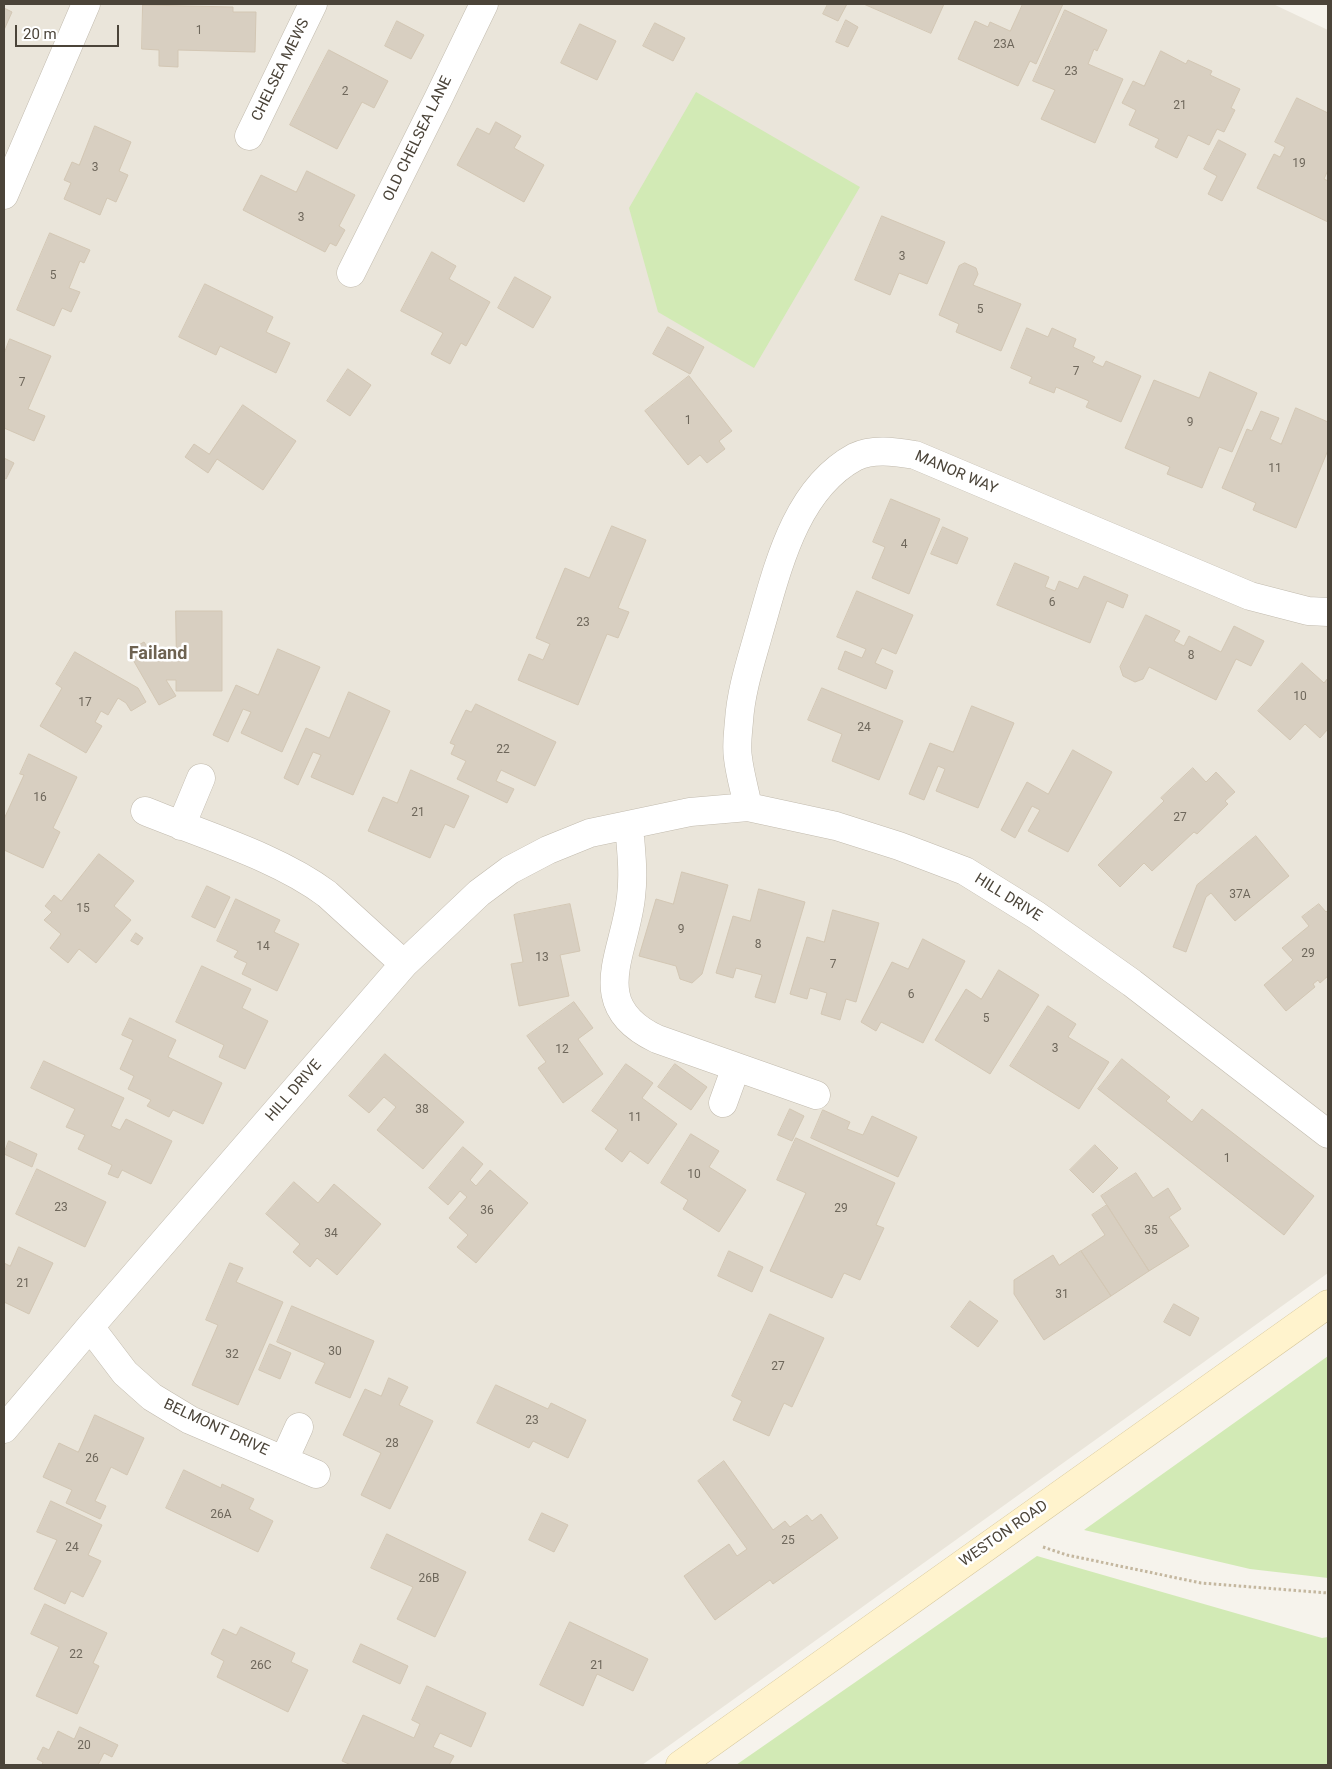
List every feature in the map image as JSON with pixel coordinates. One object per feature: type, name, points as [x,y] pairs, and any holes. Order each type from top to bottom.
[{"type":"main road","name":"WESTON ROAD","points":[[680,1765],[1328,1304]]},
{"type":"street","points":[[4,196],[86,4]]},
{"type":"street","name":"CHELSEA MEWS","points":[[249,136],[313,4]]},
{"type":"street","name":"OLD CHELSEA LANE","points":[[351,273],[484,4]]},
{"type":"street","name":"MANOR WAY","points":[[748,807],[738,757],[742,691],[780,561],[794,528],[814,494],[832,474],[856,456],[886,450],[915,455],[1250,596],[1308,611],[1328,612]]},
{"type":"street","points":[[181,826],[201,778]]},
{"type":"street","name":"HILL DRIVE","points":[[90,1327],[404,964],[479,893],[510,870],[548,850],[590,833],[690,812],[748,807],[836,826],[899,846],[965,871],[1036,914],[1116,972],[1328,1134]]},
{"type":"street","points":[[145,811],[260,857],[314,884],[404,964]]},
{"type":"street","points":[[629,825],[633,880],[628,920],[618,950],[614,971],[615,994],[620,1009],[629,1022],[642,1032],[657,1039],[816,1095]]},
{"type":"street","points":[[723,1103],[736,1067]]},
{"type":"street","points":[[4,1429],[90,1327]]},
{"type":"street","name":"BELMONT DRIVE","points":[[90,1327],[125,1373],[152,1397],[190,1420],[316,1474]]},
{"type":"street","name":"BELMONT DRIVE","points":[[284,1460],[299,1427]]},
{"type":"path","points":[[1007,1532],[1067,1555],[1201,1583],[1328,1593]]},
{"type":"shaded area","points":[[4,4],[1273,4],[1328,30],[1328,1273],[642,1765],[4,1765]]},
{"type":"green space","points":[[696,92],[860,187],[754,368],[658,312],[629,208]]},
{"type":"green space","points":[[1328,1356],[1328,1578],[1250,1569],[1084,1530]]},
{"type":"green space","points":[[1037,1556],[1322,1638],[1328,1637],[1328,1765],[736,1765]]},
{"type":"building","points":[[828,4],[847,4],[838,21],[823,14]]},
{"type":"building","points":[[864,4],[944,4],[931,33]]},
{"type":"building","points":[[1023,4],[1063,4],[1036,64],[1030,61],[1018,86],[958,59],[975,21],[988,27],[990,22],[1010,31]]},
{"type":"building","points":[[143,5],[233,7],[233,12],[256,12],[255,52],[178,50],[178,67],[159,66],[159,50],[142,49]]},
{"type":"building","points":[[4,8],[12,12],[4,30]]},
{"type":"building","points":[[1065,10],[1107,30],[1097,51],[1094,49],[1088,64],[1123,79],[1095,143],[1041,119],[1055,90],[1033,81]]},
{"type":"building","points":[[846,20],[858,27],[848,47],[836,42]]},
{"type":"building","points":[[397,21],[424,35],[411,59],[385,46]]},
{"type":"building","points":[[655,23],[685,38],[673,61],[643,46]]},
{"type":"building","points":[[580,24],[616,41],[597,80],[561,63]]},
{"type":"building","points":[[329,50],[388,81],[374,108],[362,102],[337,149],[290,125]]},
{"type":"building","points":[[1161,51],[1186,64],[1188,60],[1212,71],[1210,75],[1240,89],[1231,108],[1235,110],[1224,132],[1217,129],[1209,145],[1188,135],[1177,158],[1155,147],[1159,139],[1129,125],[1136,110],[1122,103],[1133,81],[1144,86]]},
{"type":"building","points":[[1297,98],[1328,113],[1328,170],[1324,179],[1328,181],[1328,222],[1257,188],[1274,154],[1280,157],[1285,147],[1275,142]]},
{"type":"building","points":[[496,122],[521,136],[514,148],[544,165],[524,202],[457,165],[477,128],[489,134]]},
{"type":"building","points":[[95,126],[131,142],[119,171],[128,175],[116,202],[107,198],[100,215],[64,199],[71,183],[64,180],[72,162],[79,165]]},
{"type":"building","points":[[1219,140],[1246,154],[1222,201],[1208,194],[1217,176],[1204,169]]},
{"type":"building","points":[[307,171],[355,195],[339,226],[345,230],[336,246],[330,243],[325,252],[243,210],[261,175],[296,192]]},
{"type":"building","points":[[882,216],[945,242],[927,284],[899,273],[890,295],[855,280]]},
{"type":"building","points":[[50,233],[90,250],[84,263],[80,261],[69,288],[80,292],[71,312],[62,308],[54,326],[17,310]]},
{"type":"building","points":[[432,252],[456,266],[449,279],[490,302],[466,346],[461,343],[450,364],[431,354],[443,333],[401,311]]},
{"type":"building","points":[[965,263],[976,268],[978,274],[973,285],[1021,304],[1001,351],[956,332],[959,324],[939,315],[959,266]]},
{"type":"building","points":[[515,277],[551,297],[533,328],[498,308]]},
{"type":"building","points":[[205,284],[273,317],[266,332],[290,343],[276,373],[220,346],[216,355],[179,337]]},
{"type":"building","points":[[668,327],[704,347],[690,374],[653,354]]},
{"type":"building","points":[[1027,328],[1048,337],[1052,328],[1076,339],[1073,347],[1095,357],[1092,362],[1103,367],[1106,361],[1141,376],[1121,422],[1086,407],[1089,401],[1056,387],[1054,393],[1029,383],[1032,377],[1011,368]]},
{"type":"building","points":[[10,339],[51,356],[28,409],[45,416],[34,441],[4,428],[4,354]]},
{"type":"building","points":[[348,369],[371,385],[350,416],[327,401]]},
{"type":"building","points":[[1210,372],[1257,393],[1232,452],[1219,447],[1202,488],[1167,474],[1170,467],[1125,448],[1154,380],[1199,398]]},
{"type":"building","points":[[689,376],[732,431],[719,441],[725,449],[707,463],[700,455],[688,465],[645,411]]},
{"type":"building","points":[[243,405],[296,441],[263,490],[217,459],[208,473],[185,457],[194,444],[209,454]]},
{"type":"building","points":[[1296,408],[1328,422],[1328,450],[1296,528],[1253,510],[1256,503],[1222,488],[1247,429],[1252,431],[1261,411],[1279,418],[1270,439],[1281,444]]},
{"type":"building","points":[[4,458],[14,463],[6,479],[4,478]]},
{"type":"building","points":[[891,499],[940,519],[909,594],[872,578],[885,547],[873,542]]},
{"type":"building","points":[[612,526],[646,540],[618,608],[629,612],[618,638],[607,634],[578,705],[518,680],[529,654],[543,660],[550,644],[536,638],[565,568],[589,578]]},
{"type":"building","points":[[943,527],[968,538],[957,564],[931,554]]},
{"type":"building","points":[[1015,563],[1049,577],[1045,587],[1055,591],[1059,581],[1078,589],[1084,576],[1128,595],[1123,608],[1107,601],[1090,643],[997,605]]},
{"type":"building","points":[[857,591],[913,615],[896,654],[882,648],[875,663],[893,671],[886,689],[838,669],[845,651],[862,658],[866,649],[837,637]]},
{"type":"building","points":[[176,611],[222,611],[222,691],[176,691],[176,680],[166,680],[176,696],[159,705],[128,651],[144,642],[152,654],[176,654]]},
{"type":"building","points":[[1146,615],[1180,631],[1174,641],[1184,646],[1189,636],[1221,652],[1234,626],[1264,641],[1251,666],[1236,659],[1216,700],[1149,667],[1143,679],[1135,682],[1123,676],[1120,667]]},
{"type":"building","points":[[278,649],[320,667],[282,752],[241,733],[251,712],[243,709],[228,742],[213,735],[236,685],[258,695]]},
{"type":"building","points":[[75,652],[138,688],[146,702],[131,711],[126,703],[118,698],[108,715],[101,711],[95,722],[102,726],[86,753],[40,726],[62,688],[56,684]]},
{"type":"building","points":[[1302,663],[1324,683],[1328,678],[1328,729],[1320,738],[1305,724],[1290,740],[1258,711]]},
{"type":"building","points":[[822,688],[903,721],[879,780],[832,761],[842,734],[808,720]]},
{"type":"building","points":[[349,692],[390,711],[353,795],[311,777],[321,755],[313,752],[298,785],[284,778],[306,728],[329,738]]},
{"type":"building","points":[[476,704],[556,742],[535,786],[501,770],[496,781],[514,789],[507,803],[457,779],[466,761],[451,754],[455,745],[450,743],[466,710],[471,712]]},
{"type":"building","points":[[972,706],[1014,723],[978,808],[936,791],[945,769],[938,766],[924,800],[909,794],[930,743],[953,752]]},
{"type":"building","points":[[1073,750],[1112,772],[1068,852],[1028,831],[1040,810],[1032,806],[1015,838],[1001,830],[1027,782],[1048,794]]},
{"type":"building","points":[[29,754],[77,777],[53,828],[60,832],[43,868],[4,850],[4,819],[24,775],[20,774]]},
{"type":"building","points":[[1193,768],[1206,782],[1216,772],[1235,792],[1225,801],[1228,804],[1197,834],[1194,832],[1152,871],[1144,863],[1120,887],[1098,865],[1164,801],[1161,798]]},
{"type":"building","points":[[411,770],[469,796],[454,828],[445,824],[430,858],[368,831],[383,797],[397,803]]},
{"type":"building","points":[[1256,836],[1289,876],[1235,921],[1211,893],[1206,897],[1186,952],[1173,947],[1197,885]]},
{"type":"building","points":[[99,854],[134,881],[114,906],[131,920],[96,963],[79,949],[68,963],[50,948],[61,934],[44,920],[52,912],[45,906],[54,895],[61,901]]},
{"type":"building","points":[[682,872],[728,885],[702,974],[692,983],[680,979],[676,966],[639,956],[656,899],[673,904]]},
{"type":"building","points":[[207,886],[230,897],[215,928],[192,917]]},
{"type":"building","points":[[759,889],[805,902],[775,1003],[755,997],[762,975],[736,968],[733,978],[716,973],[733,916],[750,921]]},
{"type":"building","points":[[236,899],[280,920],[274,932],[299,944],[277,991],[242,974],[247,963],[234,957],[238,951],[217,941]]},
{"type":"building","points":[[570,904],[580,951],[560,955],[569,996],[519,1006],[511,964],[523,962],[514,915]]},
{"type":"building","points":[[1319,904],[1326,912],[1328,910],[1328,976],[1320,983],[1318,980],[1313,984],[1315,987],[1286,1011],[1264,985],[1293,960],[1282,948],[1309,926],[1302,917]]},
{"type":"building","points":[[833,910],[879,923],[856,1002],[846,999],[840,1020],[821,1014],[827,993],[810,988],[807,999],[790,994],[807,937],[824,942]]},
{"type":"building","points":[[136,933],[143,938],[138,945],[131,941]]},
{"type":"building","points":[[923,939],[965,961],[923,1043],[881,1022],[876,1031],[861,1022],[892,962],[908,969]]},
{"type":"building","points":[[202,966],[251,989],[242,1008],[268,1021],[245,1069],[219,1057],[224,1045],[176,1022]]},
{"type":"building","points":[[999,970],[1039,995],[990,1074],[935,1040],[966,989],[981,999]]},
{"type":"building","points":[[574,1002],[593,1028],[578,1039],[603,1074],[563,1103],[538,1068],[546,1062],[527,1036]]},
{"type":"building","points":[[1048,1006],[1076,1024],[1068,1037],[1109,1062],[1079,1109],[1010,1066]]},
{"type":"building","points":[[130,1018],[176,1040],[168,1057],[222,1083],[203,1124],[173,1110],[169,1117],[147,1106],[151,1100],[128,1089],[134,1076],[120,1069],[133,1040],[122,1035]]},
{"type":"building","points":[[385,1054],[464,1122],[423,1169],[377,1130],[396,1107],[384,1097],[369,1113],[349,1096]]},
{"type":"building","points":[[1122,1059],[1170,1097],[1166,1101],[1192,1122],[1202,1109],[1314,1196],[1284,1235],[1098,1089]]},
{"type":"building","points":[[44,1061],[124,1098],[111,1126],[120,1130],[126,1119],[172,1141],[151,1184],[122,1170],[118,1178],[108,1174],[112,1165],[78,1149],[85,1135],[66,1127],[75,1109],[31,1088]]},
{"type":"building","points":[[626,1064],[653,1083],[642,1098],[677,1124],[648,1164],[630,1151],[622,1162],[605,1149],[618,1130],[592,1111]]},
{"type":"building","points":[[675,1064],[707,1087],[691,1110],[658,1087]]},
{"type":"building","points":[[790,1109],[804,1116],[792,1141],[778,1135]]},
{"type":"building","points":[[823,1110],[850,1122],[847,1129],[863,1135],[872,1116],[917,1137],[898,1177],[811,1138]]},
{"type":"building","points":[[691,1134],[719,1151],[709,1167],[746,1190],[719,1232],[683,1209],[688,1200],[661,1183]]},
{"type":"building","points":[[796,1138],[895,1183],[876,1225],[884,1228],[860,1280],[844,1273],[832,1298],[770,1271],[806,1193],[777,1180]]},
{"type":"building","points":[[9,1141],[37,1154],[32,1167],[4,1154]]},
{"type":"building","points":[[1095,1145],[1118,1168],[1093,1193],[1070,1170]]},
{"type":"building","points":[[463,1147],[483,1164],[470,1180],[476,1186],[490,1170],[528,1203],[476,1263],[457,1247],[468,1235],[449,1218],[467,1197],[460,1191],[448,1205],[429,1188]]},
{"type":"building","points":[[37,1169],[106,1202],[85,1247],[16,1214]]},
{"type":"building","points":[[1136,1173],[1153,1198],[1168,1188],[1181,1209],[1169,1217],[1189,1246],[1149,1271],[1101,1196]]},
{"type":"building","points":[[294,1182],[318,1203],[334,1184],[381,1224],[337,1275],[317,1258],[310,1267],[293,1252],[300,1244],[266,1214]]},
{"type":"building","points":[[1107,1205],[1149,1271],[1111,1296],[1081,1251],[1105,1235],[1092,1215]]},
{"type":"building","points":[[19,1247],[53,1263],[29,1314],[4,1302],[4,1263],[10,1266]]},
{"type":"building","points":[[729,1251],[763,1267],[752,1292],[718,1276]]},
{"type":"building","points":[[1081,1251],[1111,1296],[1044,1340],[1014,1294],[1014,1280],[1053,1255],[1059,1265]]},
{"type":"building","points":[[230,1263],[243,1268],[236,1282],[283,1302],[238,1405],[192,1385],[218,1325],[206,1320]]},
{"type":"building","points":[[970,1301],[998,1321],[978,1347],[951,1327]]},
{"type":"building","points":[[1174,1304],[1199,1318],[1190,1336],[1164,1322]]},
{"type":"building","points":[[292,1306],[374,1341],[350,1398],[315,1383],[325,1363],[277,1342]]},
{"type":"building","points":[[770,1314],[824,1338],[792,1407],[784,1403],[769,1436],[733,1420],[742,1401],[732,1396]]},
{"type":"building","points":[[270,1344],[291,1353],[280,1379],[259,1370]]},
{"type":"building","points":[[389,1378],[408,1387],[399,1405],[433,1421],[390,1509],[361,1495],[381,1453],[343,1435],[365,1389],[381,1396]]},
{"type":"building","points":[[496,1385],[548,1409],[551,1403],[586,1420],[568,1458],[533,1441],[529,1448],[477,1423]]},
{"type":"building","points":[[95,1415],[144,1438],[127,1475],[111,1467],[95,1501],[106,1506],[100,1519],[66,1503],[72,1490],[43,1477],[59,1443],[78,1452]]},
{"type":"building","points":[[724,1461],[773,1530],[785,1521],[790,1527],[807,1515],[812,1521],[821,1514],[838,1538],[773,1584],[770,1580],[715,1620],[684,1576],[729,1544],[737,1556],[747,1549],[698,1481]]},
{"type":"building","points":[[184,1470],[221,1488],[222,1484],[254,1499],[249,1509],[273,1521],[258,1552],[166,1508]]},
{"type":"building","points":[[51,1501],[102,1525],[88,1555],[101,1561],[83,1597],[71,1591],[65,1604],[34,1589],[57,1540],[37,1532]]},
{"type":"building","points":[[542,1513],[568,1525],[554,1552],[529,1540]]},
{"type":"building","points":[[387,1534],[466,1572],[435,1637],[397,1619],[413,1587],[371,1568]]},
{"type":"building","points":[[45,1604],[107,1633],[93,1663],[99,1666],[77,1714],[36,1696],[59,1647],[31,1634]]},
{"type":"building","points":[[570,1622],[648,1659],[633,1691],[597,1674],[583,1706],[540,1685]]},
{"type":"building","points":[[241,1627],[295,1653],[291,1662],[308,1670],[288,1712],[217,1677],[224,1661],[211,1654],[223,1629],[236,1635]]},
{"type":"building","points":[[361,1644],[408,1666],[400,1684],[353,1662]]},
{"type":"building","points":[[427,1686],[486,1713],[471,1747],[440,1733],[433,1747],[454,1756],[449,1765],[351,1765],[342,1761],[363,1715],[414,1738],[420,1724],[412,1720]]},
{"type":"building","points":[[80,1727],[118,1745],[112,1757],[104,1753],[98,1765],[42,1765],[43,1762],[37,1759],[43,1747],[49,1750],[58,1731],[74,1739]]},
{"type":"district","name":"Failand","points":[[158,654]]}]
